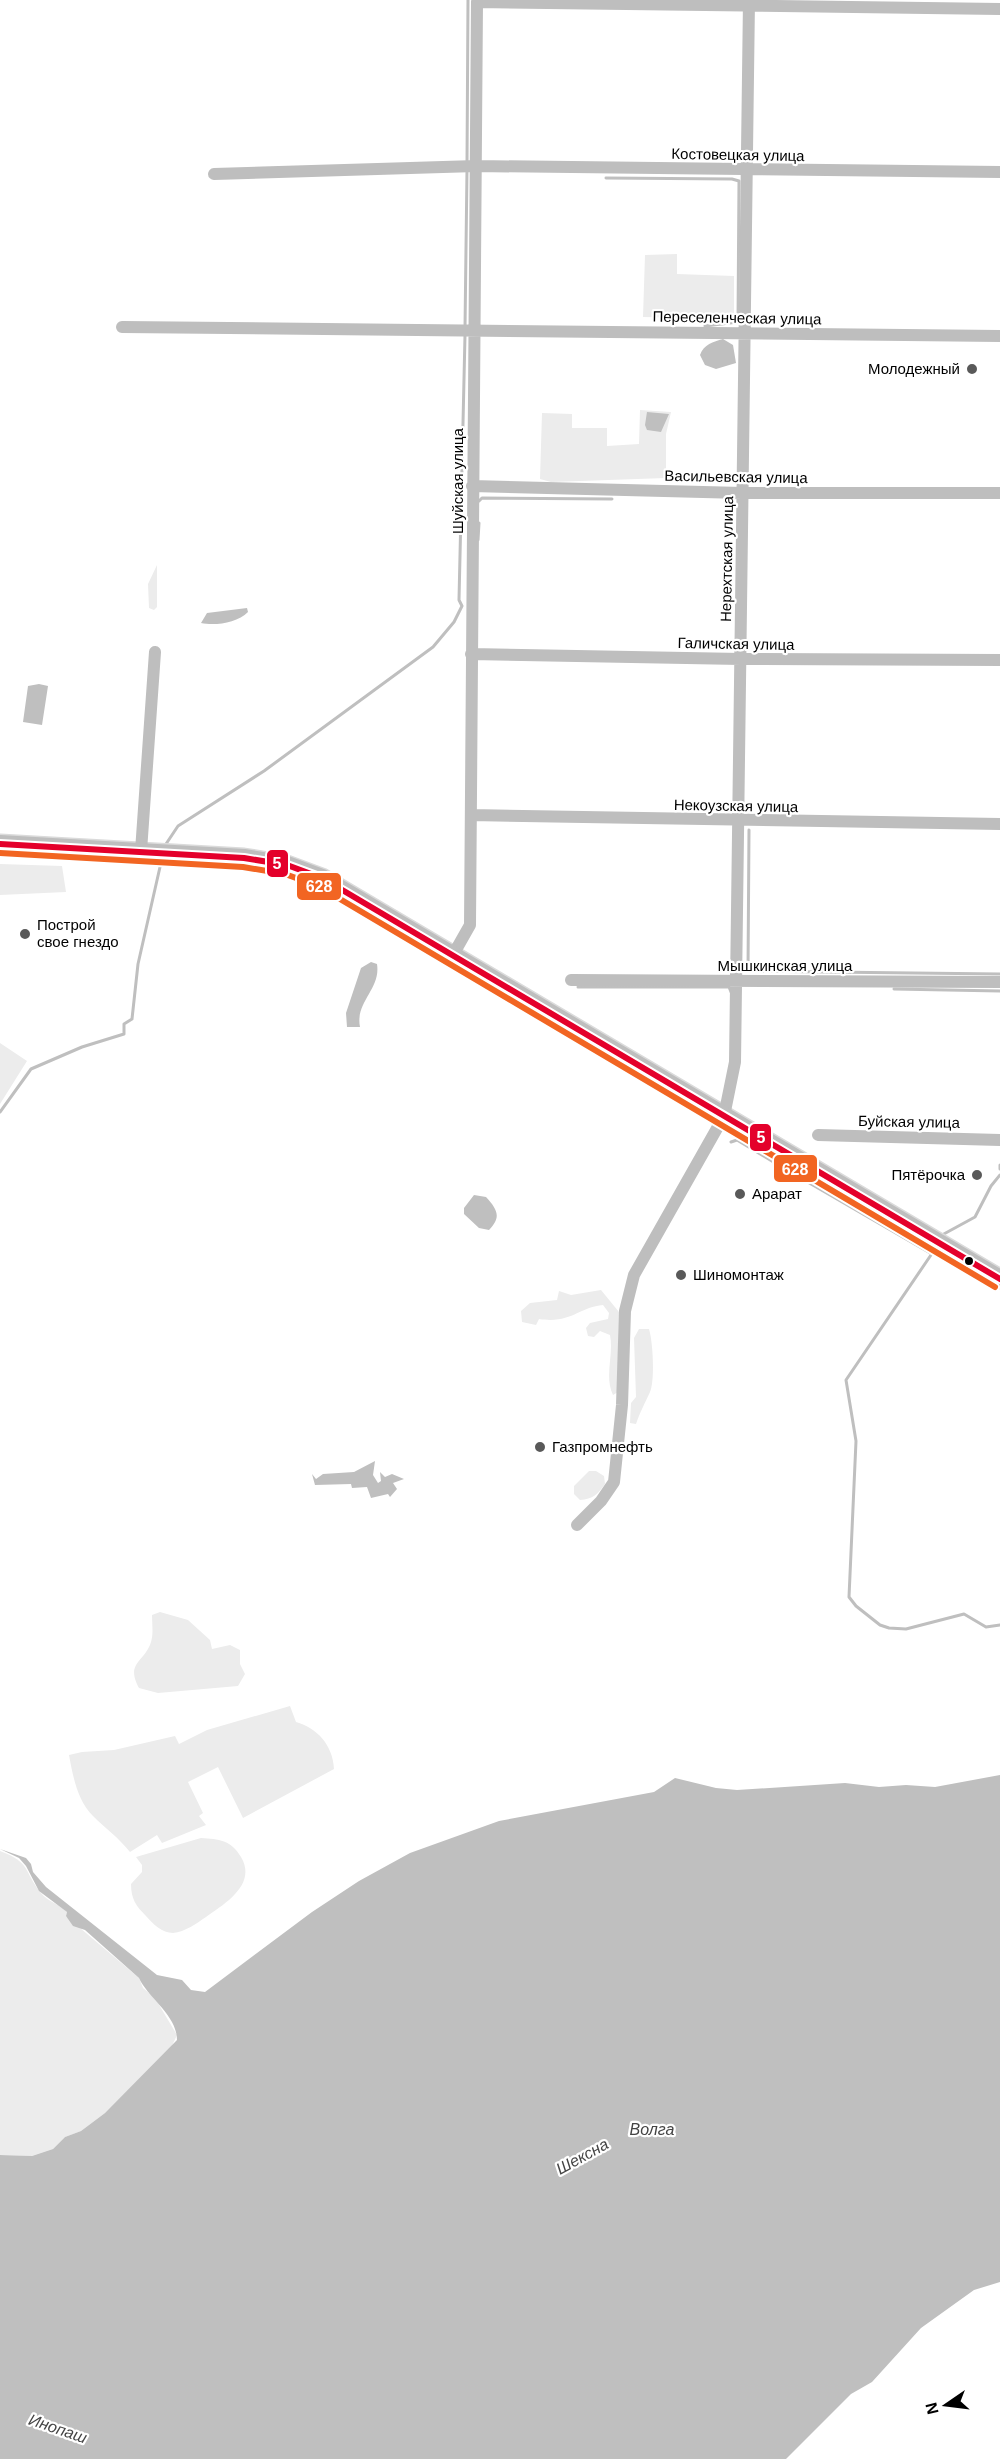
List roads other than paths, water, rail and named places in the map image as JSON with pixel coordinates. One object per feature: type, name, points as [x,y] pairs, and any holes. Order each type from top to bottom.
[{"type":"main road","points":[[0,843],[253,859],[295,868],[350,893],[1000,1279]]},
{"type":"street","name":"Шуйская улица","points":[[453,956],[470,925],[472,486],[468,330],[470,167],[477,2],[749,3]]},
{"type":"street","points":[[749,3],[1000,9]]},
{"type":"street","name":"Нерехтская улица","points":[[577,1525],[601,1501],[614,1482],[622,1405],[626,1311],[634,1275],[724,1116],[735,1062],[740,821],[749,3]]},
{"type":"street","name":"Костовецкая улица","points":[[214,174],[470,167],[1000,172]]},
{"type":"street","name":"Переселенческая улица","points":[[122,327],[1000,336]]},
{"type":"street","name":"Васильевская улица","points":[[472,486],[742,493],[1000,493]]},
{"type":"street","points":[[141,851],[155,652]]},
{"type":"street","name":"Галичская улица","points":[[471,654],[741,659],[1000,660]]},
{"type":"street","name":"Некоузская улица","points":[[471,815],[1000,824]]},
{"type":"street","name":"Мышкинская улица","points":[[571,980],[1000,982]]},
{"type":"street","name":"Буйская улица","points":[[818,1135],[1000,1140]]},
{"type":"water","points":[[723,339],[733,345],[736,363],[716,369],[705,365],[700,355],[704,348]]},
{"type":"water","points":[[647,412],[669,414],[661,432],[647,430],[645,425]]},
{"type":"water","points":[[247,608],[248,612],[232,621],[219,624],[201,623],[207,613]]},
{"type":"water","points":[[39,684],[48,686],[42,725],[23,722],[28,686]]},
{"type":"water","points":[[371,962],[377,964],[377,973],[361,1010],[360,1027],[347,1027],[346,1013],[361,968]]},
{"type":"water","points":[[474,1195],[486,1197],[495,1209],[496,1221],[489,1230],[479,1228],[464,1214],[464,1208]]},
{"type":"water","points":[[375,1461],[373,1475],[378,1483],[381,1481],[380,1472],[385,1477],[392,1474],[404,1479],[393,1483],[397,1489],[390,1497],[388,1494],[371,1498],[367,1487],[352,1488],[351,1484],[315,1485],[312,1474],[316,1479],[323,1474],[354,1472]]},
{"type":"water","name":"Волга","points":[[1000,1775],[1000,2282],[974,2290],[921,2328],[872,2382],[851,2394],[786,2459],[0,2459],[0,2155],[32,2156],[53,2149],[65,2137],[81,2131],[105,2113],[177,2040],[172,2023],[139,1978],[85,1930],[73,1926],[66,1916],[67,1912],[39,1891],[26,1866],[19,1858],[0,1849],[26,1858],[33,1872],[46,1887],[157,1975],[182,1980],[191,1990],[205,1992],[312,1912],[359,1881],[410,1853],[499,1821],[654,1792],[675,1778],[716,1788],[737,1790],[845,1783],[879,1787],[906,1785],[935,1787]]},
{"type":"waterway","points":[[467,163],[468,0]]},
{"type":"waterway","points":[[465,328],[467,170]]},
{"type":"waterway","points":[[606,178],[732,179],[739,181],[738,322],[705,326]]},
{"type":"waterway","points":[[164,847],[178,826],[264,771],[433,647],[454,622],[462,606],[459,600],[465,335]]},
{"type":"waterway","points":[[479,501],[482,498],[612,499]]},
{"type":"waterway","points":[[478,540],[479,523]]},
{"type":"waterway","points":[[749,830],[748,971],[1000,974]]},
{"type":"waterway","points":[[0,1112],[31,1069],[82,1047],[124,1034],[124,1024],[132,1019],[138,964],[160,867]]},
{"type":"waterway","points":[[578,987],[729,987],[731,992]]},
{"type":"waterway","points":[[894,989],[1000,991]]},
{"type":"waterway","points":[[731,1142],[737,1140],[785,1169]]},
{"type":"waterway","points":[[792,1173],[932,1254]]},
{"type":"waterway","points":[[942,1235],[975,1217],[991,1186],[1000,1175]]},
{"type":"waterway","points":[[933,1252],[846,1380],[856,1441],[849,1597],[856,1606],[880,1625],[889,1628],[906,1629],[964,1614],[986,1627],[1000,1625]]},
{"type":"place","name":"Молодежный","points":[[972,369]]},
{"type":"place","name":"Построй свое гнездо","points":[[25,934]]},
{"type":"place","name":"Пятёрочка","points":[[977,1175]]},
{"type":"place","name":"Арарат","points":[[740,1194]]},
{"type":"place","name":"Шиномонтаж","points":[[681,1275]]},
{"type":"place","name":"Газпромнефть","points":[[540,1447]]},
{"type":"water label","name":"Шексна","points":[[582,2156]]},
{"type":"water label","name":"Инопаш","points":[[58,2428]]}]
